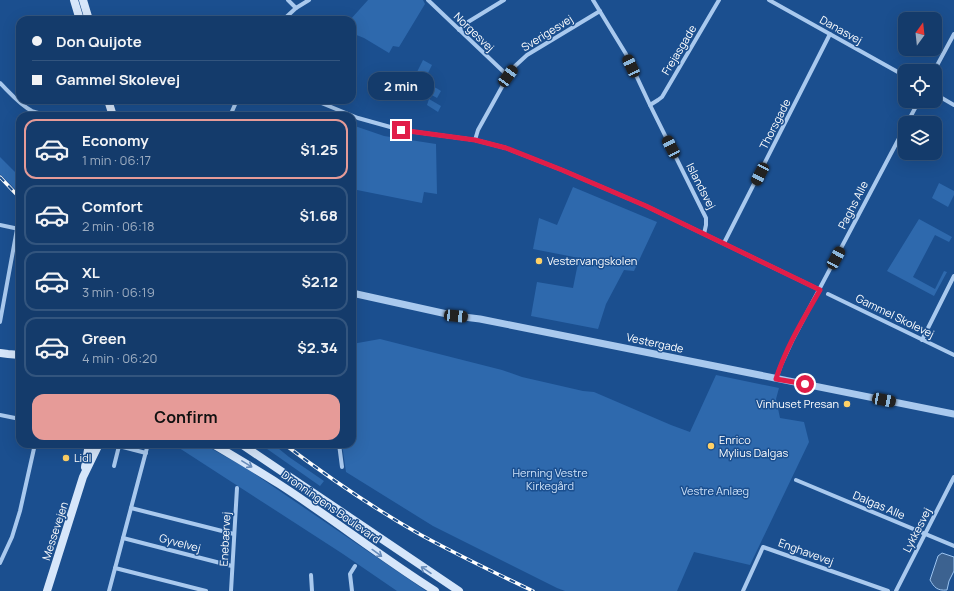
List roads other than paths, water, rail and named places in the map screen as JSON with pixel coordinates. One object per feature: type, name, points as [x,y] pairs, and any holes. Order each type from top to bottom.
[{"type":"main road","points":[[74,0],[79,16]]},
{"type":"main road","points":[[83,0],[88,16]]},
{"type":"main road","points":[[4,353],[16,354]]},
{"type":"main road","points":[[4,353],[16,358]]},
{"type":"main road","name":"Messevejen","points":[[47,591],[83,477],[88,448]]},
{"type":"main road","points":[[93,458],[95,448]]},
{"type":"main road","name":"Messevejen","points":[[83,477],[97,448]]},
{"type":"main road","name":"Dronningens Boulevard","points":[[220,448],[278,483],[400,569],[434,591]]},
{"type":"main road","name":"Dronningens Boulevard","points":[[247,448],[459,591]]},
{"type":"street","points":[[288,0],[296,8]]},
{"type":"street","points":[[287,16],[308,0]]},
{"type":"street","name":"Norgesvej","points":[[428,0],[508,76]]},
{"type":"street","points":[[459,30],[468,22],[504,0]]},
{"type":"street","name":"Islandsvej","points":[[593,0],[626,54],[706,218],[704,234]]},
{"type":"street","name":"Frejasgade","points":[[650,105],[662,97],[719,0]]},
{"type":"street","name":"Danasvej","points":[[769,0],[898,72]]},
{"type":"street","name":"Sverigesvej","points":[[475,140],[478,130],[515,66],[527,55],[600,11]]},
{"type":"street","name":"Thorsgade","points":[[724,244],[830,34]]},
{"type":"street","points":[[938,64],[954,34]]},
{"type":"street","points":[[0,83],[16,99]]},
{"type":"street","points":[[942,98],[954,105]]},
{"type":"street","points":[[22,104],[32,111],[37,112]]},
{"type":"street","points":[[323,104],[341,112]]},
{"type":"street","points":[[356,117],[401,130],[475,140],[506,148],[646,206],[820,290]]},
{"type":"street","name":"Paghs Alle","points":[[776,379],[793,339],[898,140]]},
{"type":"street","points":[[0,226],[16,229]]},
{"type":"street","points":[[0,322],[16,244]]},
{"type":"street","points":[[922,340],[954,276]]},
{"type":"street","name":"Vestergade","points":[[356,294],[456,316],[480,319],[954,414]]},
{"type":"street","name":"Gammel Skolevej","points":[[828,294],[954,355]]},
{"type":"street","points":[[0,415],[16,418]]},
{"type":"street","points":[[0,563],[12,537],[20,511],[34,448]]},
{"type":"street","points":[[114,466],[118,448]]},
{"type":"street","points":[[127,448],[146,453]]},
{"type":"street","points":[[109,591],[147,448]]},
{"type":"street","points":[[340,448],[342,467]]},
{"type":"street","name":"Lykkesvej","points":[[896,591],[954,477]]},
{"type":"street","name":"Dalgas Alle","points":[[796,480],[954,546]]},
{"type":"street","name":"Enebærvej","points":[[231,591],[237,488]]},
{"type":"street","name":"Gyvelvej","points":[[131,508],[234,534]]},
{"type":"street","name":"Gyvelvej","points":[[123,538],[232,566]]},
{"type":"street","name":"Enghavevej","points":[[743,591],[763,547],[888,591]]},
{"type":"street","points":[[352,591],[350,574],[355,566]]},
{"type":"street","points":[[115,568],[206,591]]},
{"type":"street","points":[[311,575],[312,591]]},
{"type":"railway","points":[[0,177],[16,194]]},
{"type":"railway","points":[[290,448],[351,492],[403,525],[463,557],[533,591]]},
{"type":"place","name":"Vestervangskolen","points":[[539,261]]},
{"type":"place","name":"Vinhuset Presan","points":[[847,404]]},
{"type":"place","name":"Enrico Mylius Dalgas","points":[[711,446]]},
{"type":"place","name":"Lidl","points":[[66,458]]},
{"type":"park label","name":"Herning Vestre Kirkegård","points":[[550,479]]},
{"type":"park label","name":"Vestre Anlæg","points":[[715,491]]}]
